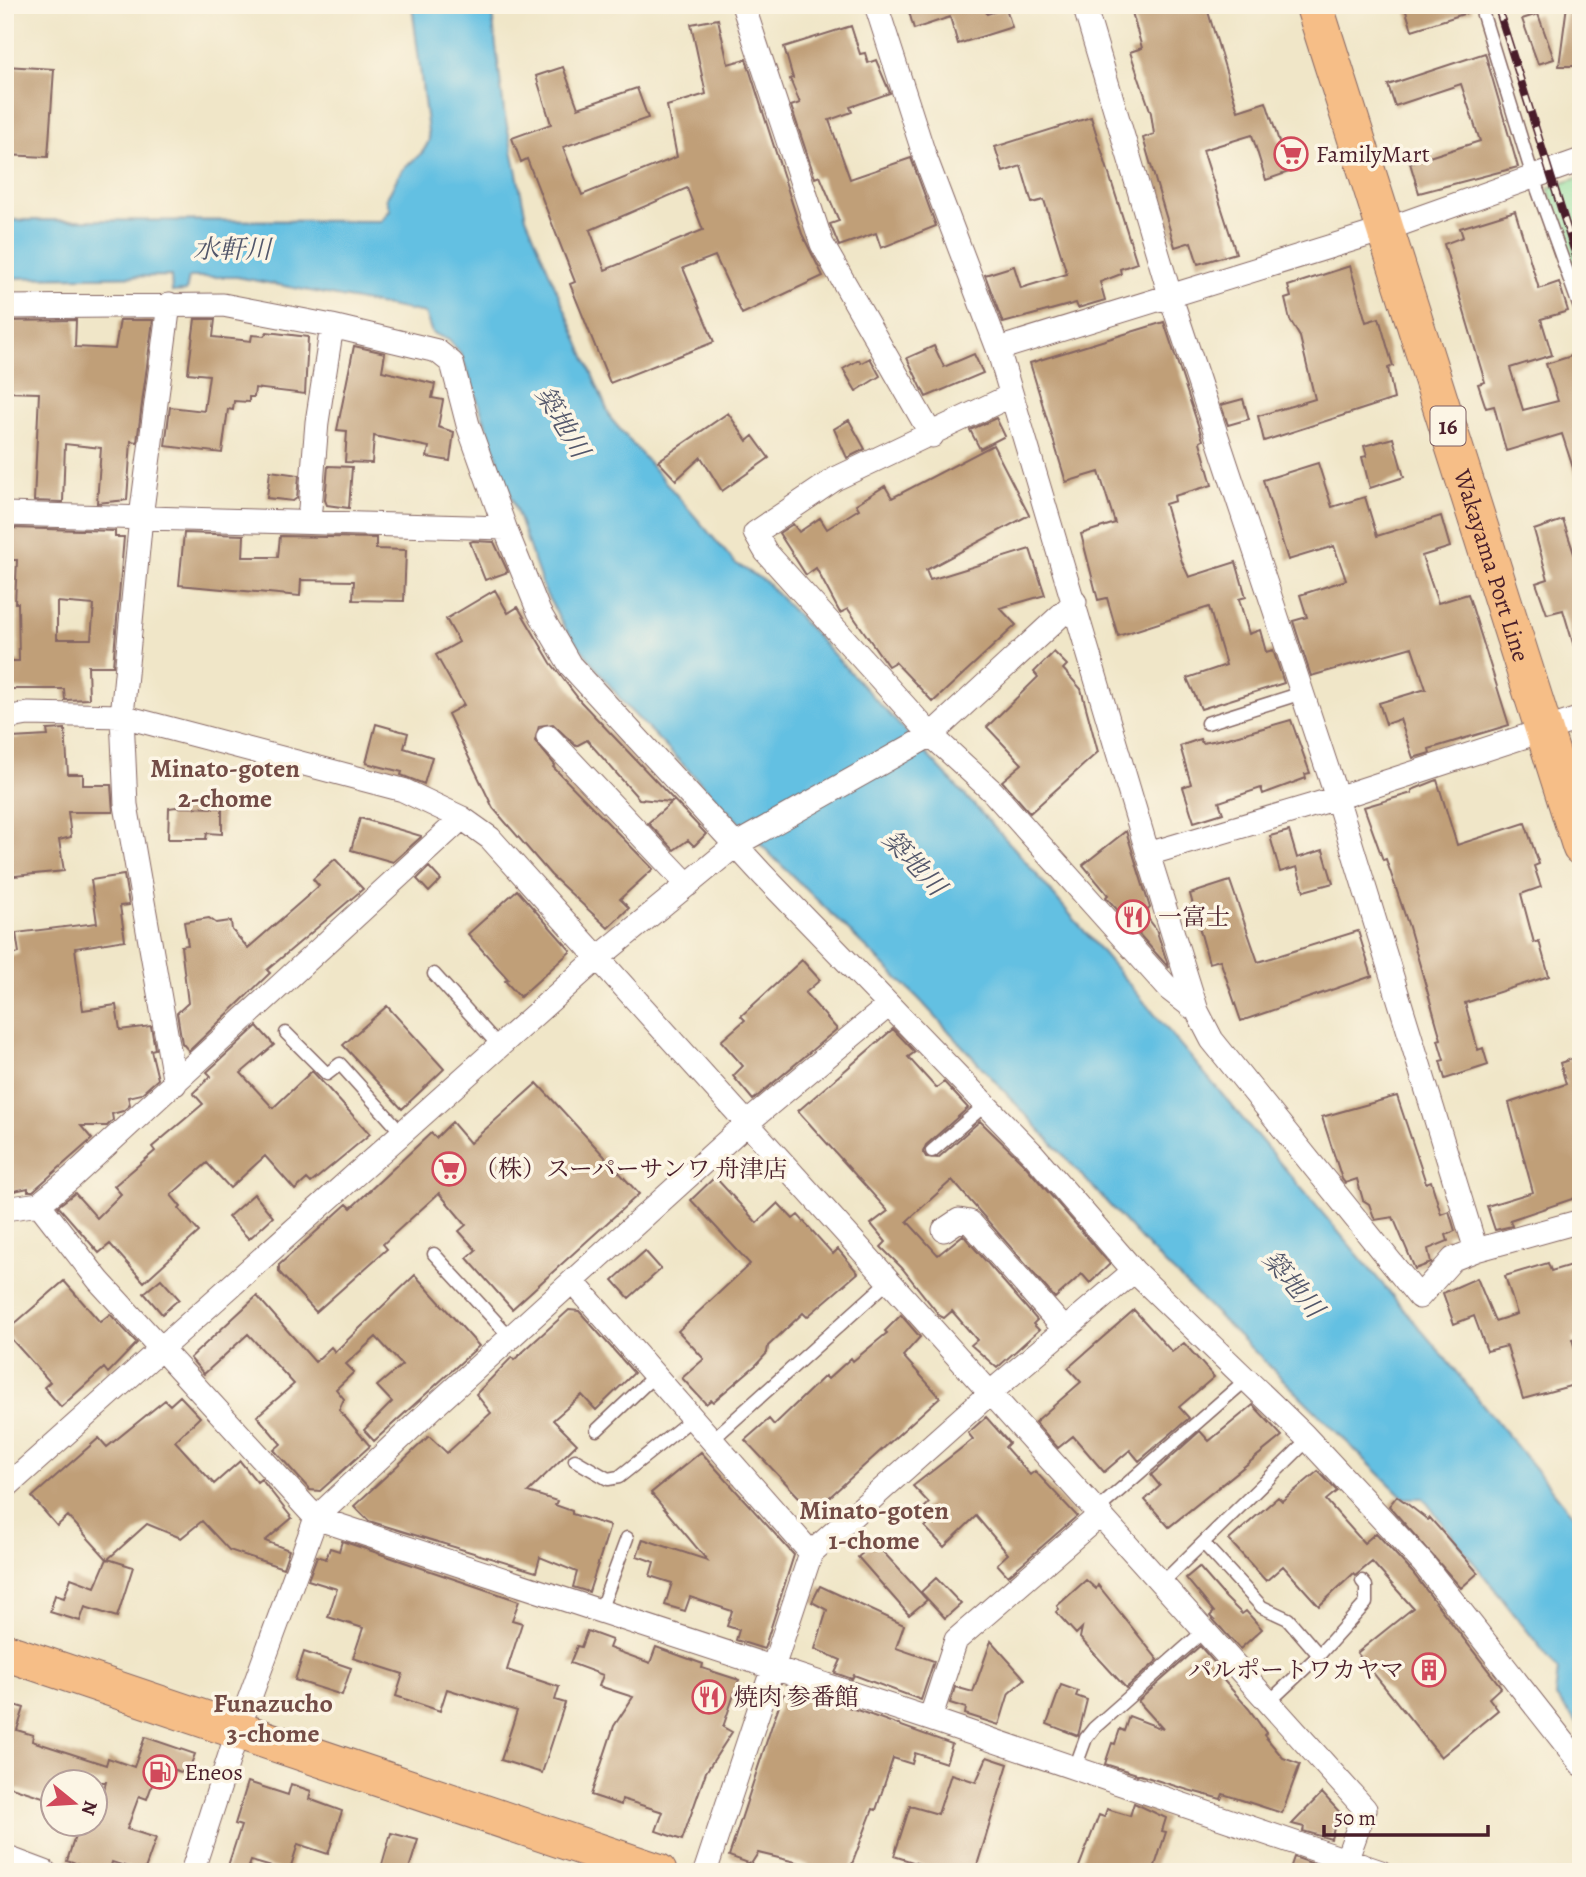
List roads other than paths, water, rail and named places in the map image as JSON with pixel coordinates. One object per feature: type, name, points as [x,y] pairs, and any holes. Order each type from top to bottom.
[{"type":"main road","name":"Wakayama Port Line","points":[[1314,5],[1581,847]]},
{"type":"main road","points":[[5,1652],[658,1872]]},
{"type":"street","points":[[743,5],[821,244],[932,436]]},
{"type":"street","points":[[876,5],[924,154],[998,349],[1148,855],[1197,1011],[1212,1040],[1419,1297],[1453,1259],[1581,1221]]},
{"type":"street","points":[[1084,5],[1170,295],[1336,798],[1476,1250]]},
{"type":"street","points":[[998,349],[1387,229],[1581,160]]},
{"type":"street","points":[[169,304],[141,517],[122,716],[125,805],[175,1084]]},
{"type":"street","points":[[5,307],[223,305],[438,351],[452,363],[468,425],[505,528],[538,612],[570,665],[638,742],[741,841],[763,876],[984,1107],[1033,1154],[1134,1271],[1308,1440],[1423,1563],[1581,1764]]},
{"type":"street","points":[[309,521],[317,422],[331,326]]},
{"type":"street","points":[[1010,396],[932,436],[835,479],[755,533],[766,552],[926,738],[992,791],[1170,990],[1197,1011]]},
{"type":"street","points":[[5,514],[505,528]]},
{"type":"street","points":[[5,1488],[597,958],[741,841],[926,738],[1075,602]]},
{"type":"street","points":[[5,718],[28,715],[122,716],[403,790],[463,818],[490,838],[1365,1809],[1344,1866]]},
{"type":"street","points":[[1148,855],[1336,798],[1581,718]]},
{"type":"street","points":[[548,737],[688,885]]},
{"type":"street","points":[[5,1209],[39,1204],[175,1084],[463,818]]},
{"type":"street","points":[[192,1872],[238,1730],[316,1518],[747,1124],[889,1005]]},
{"type":"street","points":[[39,1204],[99,1281],[316,1518],[1075,1768],[1344,1866],[1381,1872]]},
{"type":"street","points":[[944,1230],[959,1220],[970,1222],[1065,1329]]},
{"type":"street","points":[[705,1872],[811,1553],[991,1392],[1134,1271]]},
{"type":"street","points":[[573,1282],[811,1553]]},
{"type":"street","points":[[930,1719],[956,1640],[1099,1512]]},
{"type":"street","points":[[5,1857],[45,1872]]},
{"type":"lane","points":[[1480,5],[1533,177],[1581,311]]},
{"type":"lane","points":[[1207,723],[1302,693]]},
{"type":"lane","points":[[434,974],[499,1046]]},
{"type":"lane","points":[[286,1033],[327,1074],[340,1064],[402,1133]]},
{"type":"lane","points":[[932,1151],[984,1107]]},
{"type":"lane","points":[[434,1254],[511,1338]]},
{"type":"lane","points":[[712,1440],[890,1280]]},
{"type":"lane","points":[[597,1430],[655,1375]]},
{"type":"lane","points":[[1099,1512],[1247,1379]]},
{"type":"lane","points":[[575,1461],[608,1479],[620,1477],[693,1418]]},
{"type":"lane","points":[[1163,1583],[1308,1440]]},
{"type":"lane","points":[[600,1611],[626,1538]]},
{"type":"lane","points":[[1204,1544],[1262,1607],[1289,1619],[1319,1655]]},
{"type":"lane","points":[[1269,1702],[1319,1655],[1366,1604],[1366,1586],[1363,1581]]},
{"type":"lane","points":[[1075,1768],[1086,1738],[1094,1728],[1205,1630]]},
{"type":"water","points":[[412,5],[491,5],[504,111],[526,217],[611,419],[735,563],[766,582],[1014,848],[1439,1351],[1581,1525],[1581,1728],[1555,1696],[1558,1670],[1423,1498],[1404,1498],[1149,1248],[919,999],[773,857],[625,705],[565,628],[545,592],[461,354],[449,340],[432,333],[425,313],[237,277],[189,277],[186,291],[172,292],[171,276],[5,278],[5,220],[381,221],[390,210],[386,198],[398,176],[403,168],[422,152],[429,140]]},
{"type":"railway","points":[[1497,5],[1581,272]]},
{"type":"place","name":"FamilyMart","points":[[1291,154]]},
{"type":"place","name":"一富士","points":[[1133,917]]},
{"type":"place","name":"（株）スーパーサンワ 舟津店","points":[[449,1169]]},
{"type":"place","name":"パルポートワカヤマ","points":[[1429,1670]]},
{"type":"place","name":"焼肉 参番館","points":[[709,1697]]},
{"type":"place","name":"Eneos","points":[[160,1772]]},
{"type":"district","name":"Minato-goten 2-chome","points":[[225,783]]},
{"type":"district","name":"Minato-goten 1-chome","points":[[874,1525]]},
{"type":"district","name":"Funazucho 3-chome","points":[[273,1718]]},
{"type":"water label","name":"水軒川","points":[[232,249]]},
{"type":"water label","name":"築地川","points":[[562,422]]},
{"type":"water label","name":"築地川","points":[[914,863]]},
{"type":"water label","name":"築地川","points":[[1293,1284]]}]
